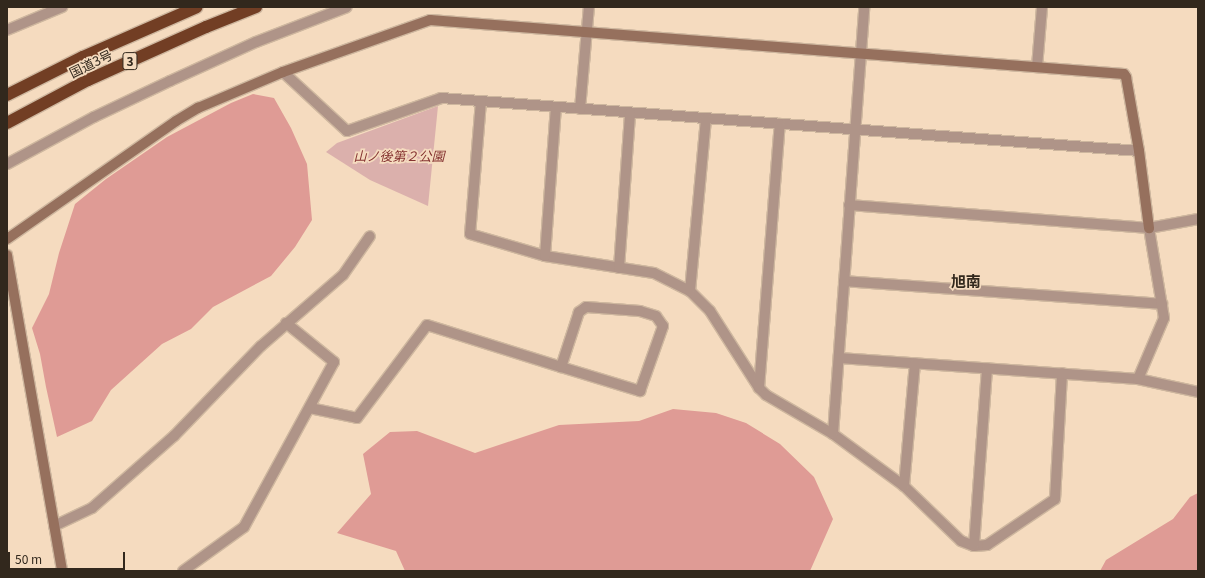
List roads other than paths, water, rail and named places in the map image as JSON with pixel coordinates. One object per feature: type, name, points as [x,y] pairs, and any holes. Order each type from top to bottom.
[{"type":"highway","name":"国道3号","points":[[7,95],[83,57],[197,7]]},
{"type":"highway","name":"国道3号","points":[[7,124],[88,80],[206,27],[256,7]]},
{"type":"street","points":[[7,30],[62,7]]},
{"type":"street","points":[[7,164],[94,117],[170,81],[256,42],[347,7]]},
{"type":"street","points":[[580,109],[589,7]]},
{"type":"street","points":[[833,434],[864,7]]},
{"type":"street","points":[[1037,67],[1042,7]]},
{"type":"street","points":[[7,239],[198,108],[284,72],[430,20],[1124,74],[1126,77],[1139,151],[1149,228],[1164,318],[1138,379]]},
{"type":"street","points":[[284,72],[347,131],[441,98],[1139,151]]},
{"type":"street","points":[[481,101],[470,234],[545,256],[654,273],[690,291],[710,311],[759,388],[766,395],[833,434],[904,486],[961,541],[974,546],[987,545],[1055,499],[1062,373]]},
{"type":"street","points":[[545,256],[556,107]]},
{"type":"street","points":[[619,268],[630,113]]},
{"type":"street","points":[[690,291],[706,119]]},
{"type":"street","points":[[759,388],[780,124]]},
{"type":"street","points":[[849,205],[1149,228],[1198,218]]},
{"type":"street","points":[[54,526],[92,508],[174,436],[261,346],[343,275],[370,236]]},
{"type":"street","points":[[7,255],[62,571]]},
{"type":"street","points":[[844,281],[1162,304]]},
{"type":"street","points":[[310,408],[356,418],[427,325],[640,392],[663,326],[656,316],[640,311],[586,307],[579,312],[561,367]]},
{"type":"street","points":[[183,571],[244,527],[334,362],[286,323]]},
{"type":"street","points":[[839,358],[1138,379],[1198,392]]},
{"type":"street","points":[[904,486],[915,363]]},
{"type":"street","points":[[974,546],[988,368]]},
{"type":"district","name":"旭南","points":[[966,281]]},
{"type":"park label","name":"山ノ後第２公園","points":[[399,156]]}]
